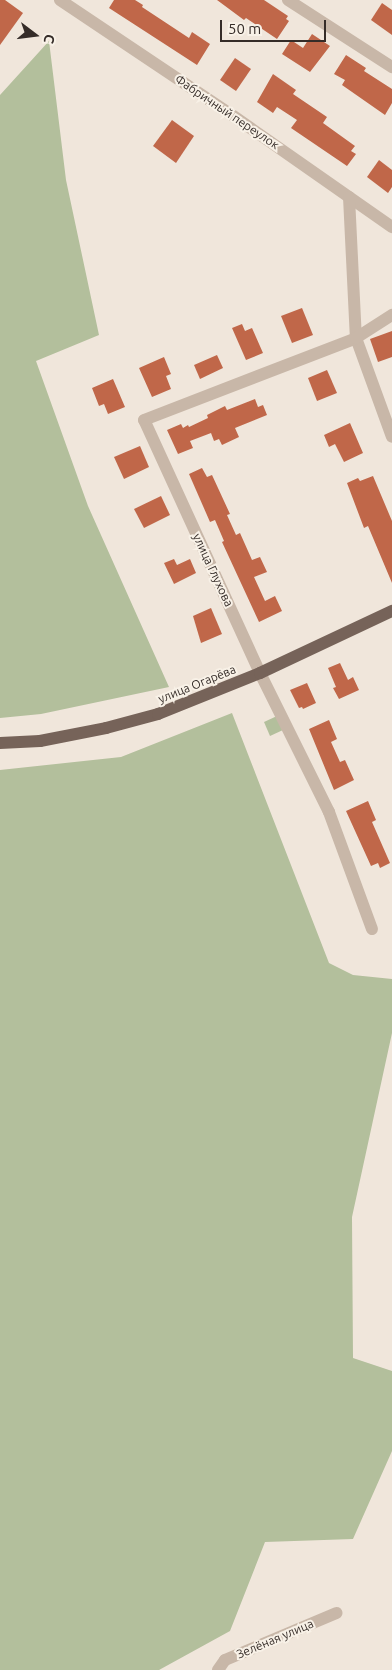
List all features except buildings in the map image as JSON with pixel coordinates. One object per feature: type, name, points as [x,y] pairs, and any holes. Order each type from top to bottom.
[{"type":"main road","name":"улица Огарёва","points":[[0,743],[40,741],[106,728],[158,714],[260,673],[392,611]]},
{"type":"street","name":"Фабричный переулок","points":[[60,0],[229,113],[392,227]]},
{"type":"street","points":[[288,0],[392,67]]},
{"type":"street","points":[[349,197],[356,338],[392,437]]},
{"type":"street","points":[[356,338],[392,315]]},
{"type":"street","name":"улица Глухова","points":[[356,338],[144,420],[260,673],[329,812],[372,929]]},
{"type":"street","name":"Зелёная улица","points":[[218,1670],[225,1660],[336,1613]]},
{"type":"green space","points":[[49,41],[66,180],[99,335],[36,361],[88,506],[169,687],[41,714],[0,718],[0,95]]},
{"type":"green space","points":[[232,713],[329,963],[353,975],[392,979],[392,1033],[352,1217],[353,1358],[392,1371],[392,1451],[353,1539],[265,1542],[230,1631],[159,1670],[0,1670],[0,770],[121,757]]},
{"type":"green space","points":[[277,716],[283,730],[270,736],[264,722]]}]
